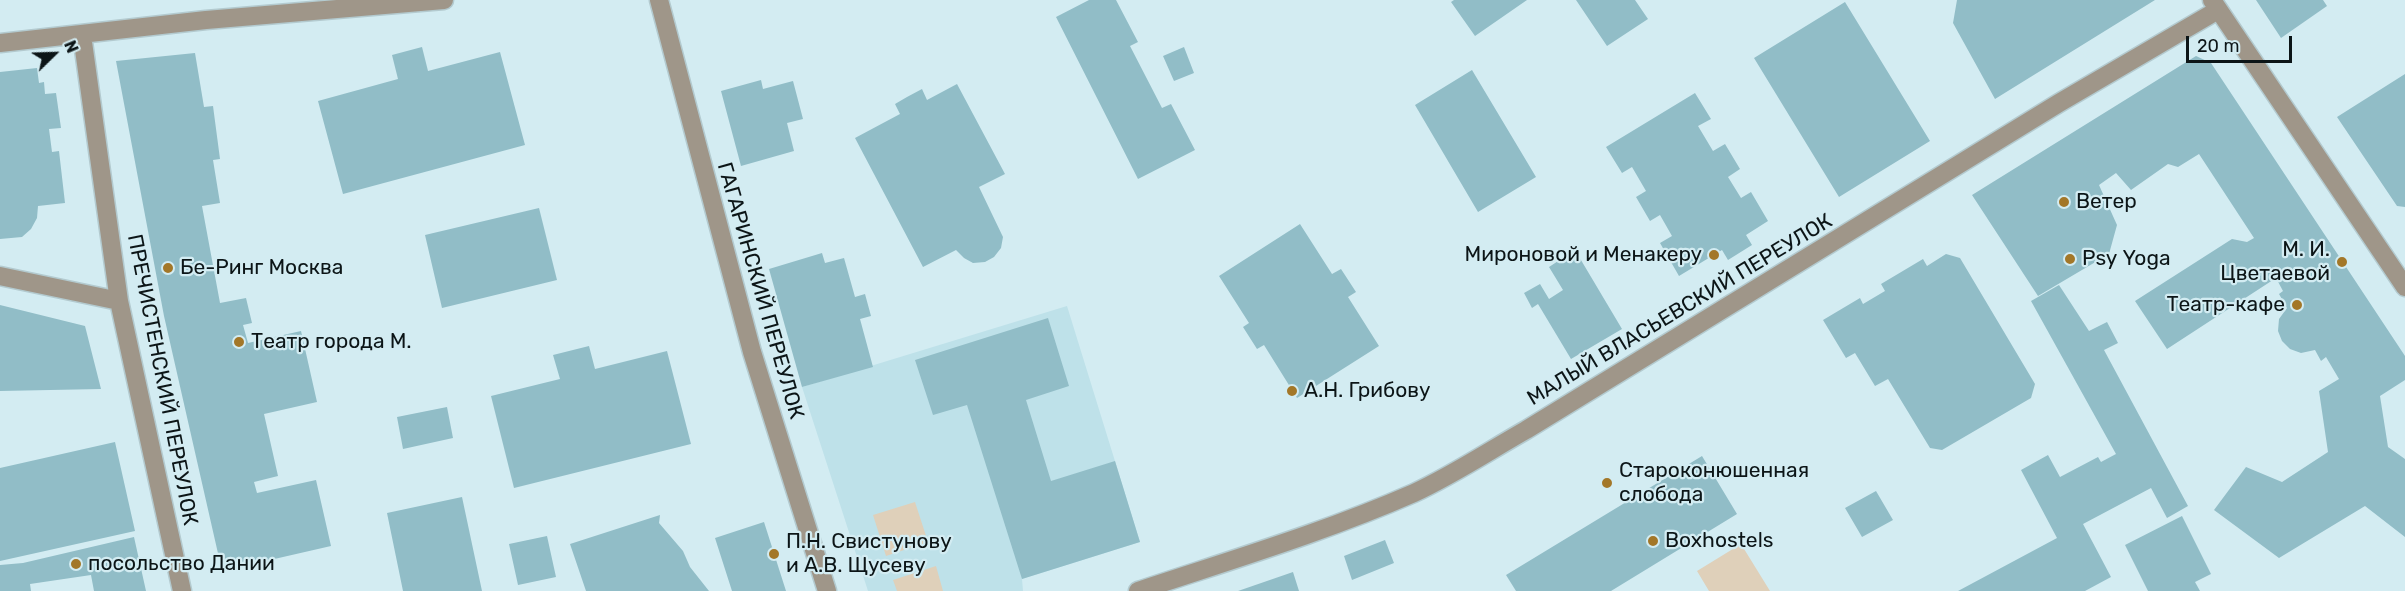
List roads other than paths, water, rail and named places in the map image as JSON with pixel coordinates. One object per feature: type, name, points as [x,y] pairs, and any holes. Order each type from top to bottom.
[{"type":"street","points":[[0,43],[82,35],[259,7],[444,0]]},
{"type":"street","name":"ГАГАРИНСКИЙ ПЕРЕУЛОК","points":[[659,0],[752,352],[827,591]]},
{"type":"street","points":[[2215,5],[2405,287]]},
{"type":"street","name":"МАЛЫЙ ВЛАСЬЕВСКИЙ ПЕРЕУЛОК","points":[[1138,591],[1317,531],[1417,492],[1535,425],[2215,5]]},
{"type":"street","name":"ПРЕЧИСТЕНСКИЙ ПЕРЕУЛОК","points":[[82,35],[118,302],[182,591]]},
{"type":"street","points":[[0,276],[118,302]]},
{"type":"place","name":"Ветер","points":[[2064,202]]},
{"type":"place","name":"Мироновой и Менакеру","points":[[1714,255]]},
{"type":"place","name":"Psy Yoga","points":[[2070,259]]},
{"type":"place","name":"М. И. Цветаевой","points":[[2342,262]]},
{"type":"place","name":"Бе-Ринг Москва","points":[[168,268]]},
{"type":"place","name":"Театр-кафе","points":[[2297,305]]},
{"type":"place","name":"Театр города М.","points":[[239,342]]},
{"type":"place","name":"А.Н. Грибову","points":[[1292,391]]},
{"type":"place","name":"Староконюшенная слобода","points":[[1607,483]]},
{"type":"place","name":"Boxhostels","points":[[1653,541]]},
{"type":"place","name":"П.Н. Свистунову и А.В. Щусеву","points":[[774,554]]},
{"type":"place","name":"посольство Дании","points":[[76,564]]}]
